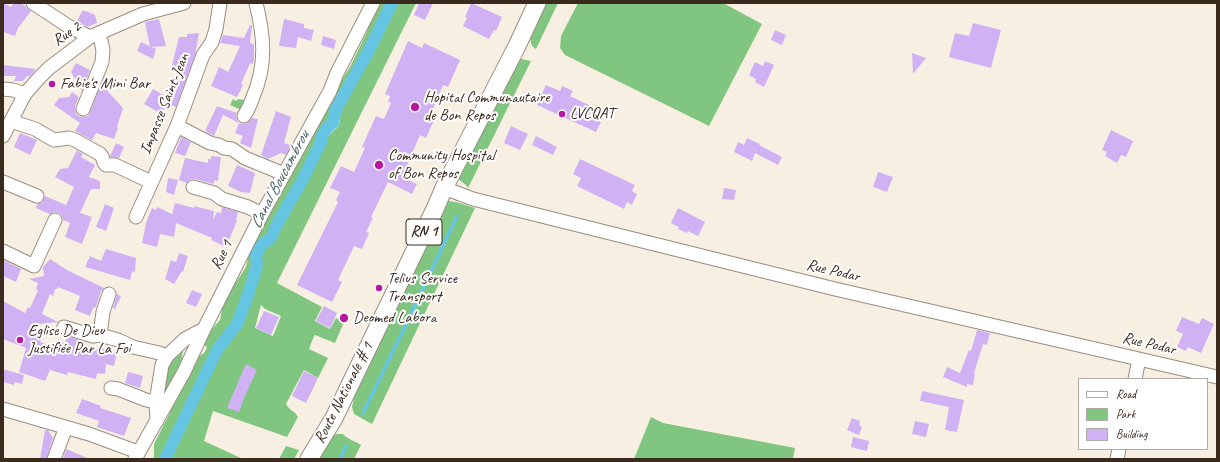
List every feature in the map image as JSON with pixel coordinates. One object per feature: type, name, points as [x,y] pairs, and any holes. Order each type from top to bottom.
[{"type":"main road","name":"Route Nationale # 1","points":[[309,459],[334,418],[444,188],[517,46],[537,3]]},
{"type":"street","points":[[33,3],[68,26],[94,35],[101,40],[103,50],[102,62],[83,109]]},
{"type":"street","name":"Rue 2","points":[[3,136],[25,94],[49,68],[94,35],[143,8],[184,3]]},
{"type":"street","name":"Impasse Saint-Jean","points":[[136,218],[177,126],[203,55],[212,42],[216,29],[220,3]]},
{"type":"street","points":[[244,116],[258,85],[263,63],[264,51],[256,3]]},
{"type":"street","name":"Rue 1","points":[[137,456],[184,372],[262,214],[330,91],[337,73],[373,3]]},
{"type":"street","points":[[3,89],[13,90],[25,94]]},
{"type":"street","points":[[11,121],[36,129],[54,140],[69,138],[75,140],[100,154],[106,165],[115,165],[151,182]]},
{"type":"street","points":[[177,126],[210,144],[232,149],[245,158],[284,174]]},
{"type":"street","points":[[3,182],[37,196]]},
{"type":"street","points":[[193,187],[214,193],[222,199],[248,207],[262,214]]},
{"type":"street","name":"Rue Podar","points":[[444,188],[473,199],[825,286],[1217,377]]},
{"type":"street","points":[[3,251],[34,266],[55,220]]},
{"type":"street","points":[[100,335],[102,312],[109,294]]},
{"type":"street","points":[[64,327],[93,336],[100,335],[118,340],[133,348],[167,356]]},
{"type":"street","points":[[157,421],[156,402],[162,365],[167,356],[185,339],[204,329]]},
{"type":"street","points":[[1135,378],[1139,359]]},
{"type":"street","points":[[111,388],[156,402]]},
{"type":"street","points":[[3,409],[66,427],[137,456]]},
{"type":"street","points":[[54,459],[66,427]]},
{"type":"green space","points":[[380,3],[387,3],[378,21],[377,29],[346,86],[332,114],[330,122],[319,136],[314,151],[292,193],[282,206],[268,237],[256,249],[254,258],[255,264],[236,323],[215,349],[162,459],[154,459],[154,444],[198,357],[204,353],[207,348],[204,344],[204,338],[220,320],[223,305],[229,293],[246,267],[248,258],[258,236],[316,123],[321,122],[321,118],[336,89],[350,67]]},
{"type":"green space","points":[[396,3],[416,3],[277,283],[322,307],[315,321],[330,329],[336,318],[344,322],[335,343],[315,335],[314,336],[309,349],[328,358],[318,378],[304,370],[286,404],[298,417],[287,437],[213,411],[204,441],[243,459],[166,459],[218,351],[239,324],[261,261],[261,254],[265,247],[272,241],[280,228],[319,151],[331,133],[337,128],[340,121],[341,106]],"holes":[[[261,305],[265,309],[281,316],[273,336],[255,328]]]},
{"type":"green space","points":[[547,3],[558,3],[536,49],[532,46],[530,38]]},
{"type":"green space","points":[[578,3],[723,3],[762,24],[709,126],[565,55],[560,48],[561,36]]},
{"type":"green space","points":[[522,59],[531,61],[468,188],[457,178],[518,60]]},
{"type":"green space","points":[[233,99],[236,101],[238,99],[250,101],[246,112],[230,105]]},
{"type":"green space","points":[[449,201],[475,208],[372,424],[354,414],[352,407],[354,398],[397,300],[442,204]]},
{"type":"green space","points":[[183,348],[181,368],[163,398],[165,365]]},
{"type":"green space","points":[[651,417],[663,423],[795,448],[793,459],[634,459]]},
{"type":"green space","points":[[343,434],[361,445],[354,459],[319,459],[332,436]]},
{"type":"green space","points":[[286,446],[299,450],[294,459],[279,459]]},
{"type":"building","points":[[3,3],[11,7],[14,3],[21,3],[31,11],[18,28],[15,36],[3,32]]},
{"type":"building","points":[[419,3],[433,3],[425,20],[414,15]]},
{"type":"building","points":[[471,3],[502,17],[496,31],[494,30],[489,39],[463,26]]},
{"type":"building","points":[[82,11],[95,15],[97,23],[88,27],[77,21]]},
{"type":"building","points":[[159,19],[166,46],[150,47],[145,22]]},
{"type":"building","points":[[284,19],[304,24],[304,28],[314,30],[311,41],[298,37],[296,48],[279,46]]},
{"type":"building","points":[[973,23],[1001,30],[991,68],[949,57],[955,33],[969,36]]},
{"type":"building","points":[[250,25],[252,25],[250,43],[254,44],[254,60],[253,64],[250,63],[241,84],[243,85],[237,97],[211,86],[219,67],[228,72],[240,46],[220,43],[223,35],[244,38]]},
{"type":"building","points":[[775,30],[786,35],[782,45],[771,40]]},
{"type":"building","points":[[199,33],[195,55],[176,107],[171,105],[183,72],[171,69],[179,37],[187,37],[187,34]]},
{"type":"building","points":[[323,36],[336,40],[334,49],[321,45]]},
{"type":"building","points":[[408,41],[422,48],[424,43],[460,60],[448,87],[443,85],[430,116],[435,118],[426,138],[420,135],[402,177],[417,184],[412,194],[388,182],[371,217],[373,218],[366,232],[369,233],[362,249],[354,246],[338,280],[342,282],[332,302],[297,285],[338,202],[336,200],[340,192],[330,188],[341,166],[354,172],[365,148],[362,147],[376,116],[384,119],[391,103],[388,102],[390,96],[385,94]]},
{"type":"building","points":[[141,42],[156,49],[153,59],[137,51]]},
{"type":"building","points":[[912,53],[926,58],[913,74]]},
{"type":"building","points":[[765,61],[774,65],[764,87],[755,82],[756,79],[749,75],[755,62],[763,66]]},
{"type":"building","points":[[76,63],[90,70],[82,91],[71,72]]},
{"type":"building","points":[[3,65],[36,69],[23,81],[14,81],[16,76],[3,76]]},
{"type":"building","points":[[104,77],[106,78],[102,85],[123,108],[114,139],[96,133],[92,140],[75,131],[80,123],[54,105],[59,98],[69,97],[72,92],[79,97],[75,106],[76,114],[80,117],[88,116]]},
{"type":"building","points":[[546,85],[560,91],[562,86],[573,91],[570,96],[593,107],[589,116],[601,122],[596,132],[537,105]]},
{"type":"building","points":[[153,89],[170,99],[164,110],[162,109],[160,113],[144,104]]},
{"type":"building","points":[[217,106],[237,113],[236,116],[239,123],[223,115],[214,136],[205,131]]},
{"type":"building","points":[[276,111],[291,117],[284,143],[291,145],[286,155],[281,153],[268,159],[261,155]]},
{"type":"building","points":[[252,118],[258,119],[251,148],[240,143],[243,136],[235,133],[239,123],[248,123]]},
{"type":"building","points":[[511,126],[528,134],[520,150],[504,143]]},
{"type":"building","points":[[1111,130],[1133,141],[1126,157],[1121,155],[1117,163],[1105,156],[1107,152],[1102,150]]},
{"type":"building","points":[[20,133],[37,140],[30,155],[14,147]]},
{"type":"building","points":[[536,136],[557,147],[553,155],[532,145]]},
{"type":"building","points":[[181,137],[191,142],[185,156],[175,153]]},
{"type":"building","points":[[747,138],[782,157],[778,165],[755,153],[752,161],[734,152],[738,142],[744,145]]},
{"type":"building","points":[[116,143],[124,147],[119,158],[110,156]]},
{"type":"building","points":[[77,150],[83,154],[81,157],[95,165],[89,177],[100,181],[100,189],[91,189],[80,213],[92,217],[82,244],[65,237],[70,223],[63,220],[59,213],[54,212],[50,214],[36,208],[37,204],[42,202],[45,196],[66,205],[74,187],[55,177],[60,169],[68,168]]},
{"type":"building","points":[[211,156],[221,157],[218,181],[215,180],[213,184],[195,179],[191,179],[187,183],[179,180],[185,158],[208,163],[208,159],[211,159]]},
{"type":"building","points":[[580,159],[635,185],[632,191],[637,194],[632,205],[627,202],[624,209],[577,186],[581,178],[573,174]]},
{"type":"building","points":[[237,165],[255,173],[250,193],[241,192],[228,186]]},
{"type":"building","points":[[878,172],[893,177],[887,192],[873,187]]},
{"type":"building","points":[[168,178],[178,180],[174,195],[166,192]]},
{"type":"building","points":[[724,188],[736,190],[734,200],[722,199]]},
{"type":"building","points":[[175,203],[214,211],[213,220],[217,212],[221,213],[222,207],[238,212],[237,221],[226,247],[211,240],[212,238],[176,223],[174,237],[160,234],[157,247],[142,243],[146,223],[152,208],[156,210],[157,207],[172,214]]},
{"type":"building","points":[[105,204],[114,208],[106,231],[96,227]]},
{"type":"building","points":[[678,208],[705,222],[698,236],[688,231],[687,233],[678,229],[679,227],[671,223]]},
{"type":"building","points":[[106,249],[136,258],[135,272],[132,271],[130,280],[85,267],[90,256],[101,261]]},
{"type":"building","points":[[179,253],[188,256],[183,272],[182,271],[174,284],[165,279],[171,260],[176,262]]},
{"type":"building","points":[[50,259],[67,270],[104,288],[101,291],[96,307],[93,308],[90,316],[75,310],[80,296],[58,287],[55,289],[53,296],[50,294],[42,314],[58,322],[39,324],[44,334],[40,342],[59,349],[61,342],[65,343],[67,336],[85,342],[86,345],[117,352],[114,366],[106,364],[105,374],[97,373],[96,379],[68,372],[67,375],[50,370],[45,381],[19,372],[26,348],[3,339],[3,301],[25,313],[28,307],[30,308],[38,290],[36,289],[38,283],[29,279],[44,276],[43,267]]},
{"type":"building","points":[[3,260],[21,269],[16,282],[3,276]]},
{"type":"building","points":[[192,290],[202,294],[196,307],[186,303]]},
{"type":"building","points":[[117,294],[121,296],[115,309],[113,308]]},
{"type":"building","points":[[324,306],[337,313],[330,328],[316,321]]},
{"type":"building","points":[[264,311],[279,317],[271,335],[256,328]]},
{"type":"building","points":[[1182,317],[1199,324],[1202,318],[1214,324],[1201,353],[1188,347],[1186,351],[1177,347],[1183,334],[1176,331]]},
{"type":"building","points":[[977,330],[990,333],[987,345],[983,344],[974,373],[973,385],[967,384],[967,387],[943,377],[947,367],[960,373],[969,350],[971,351]]},
{"type":"building","points":[[246,364],[257,370],[239,412],[227,408]]},
{"type":"building","points":[[3,369],[24,375],[22,384],[15,382],[14,385],[3,382]]},
{"type":"building","points":[[304,371],[318,378],[306,403],[292,396]]},
{"type":"building","points":[[128,372],[143,376],[140,388],[125,383]]},
{"type":"building","points":[[922,391],[964,400],[957,432],[945,430],[949,407],[920,401]]},
{"type":"building","points":[[82,399],[101,406],[100,408],[131,418],[124,436],[97,427],[99,421],[76,413]]},
{"type":"building","points":[[852,418],[860,421],[859,425],[862,427],[859,435],[847,430]]},
{"type":"building","points":[[915,421],[929,424],[926,437],[912,434]]},
{"type":"building","points":[[45,430],[48,430],[53,438],[46,459],[40,459]]},
{"type":"building","points":[[853,437],[869,441],[867,451],[851,447]]},
{"type":"building","points":[[66,449],[90,459],[63,459]]},
{"type":"waterway","name":"Canal Boucambrou","points":[[165,459],[217,350],[237,324],[257,265],[256,254],[263,243],[269,240],[272,236],[277,224],[303,179],[321,142],[322,136],[327,128],[333,123],[336,109],[369,50],[392,3]]},
{"type":"waterway","points":[[363,413],[457,216]]},
{"type":"waterway","points":[[340,459],[346,446]]},
{"type":"place","name":"Fabie's Mini Bar","points":[[52,84]]},
{"type":"place","name":"Hopital Communautaire de Bon Repos","points":[[415,107]]},
{"type":"place","name":"LVCQAT","points":[[562,114]]},
{"type":"place","name":"Community Hospital of Bon Repos","points":[[379,165]]},
{"type":"place","name":"Telius Service Transport","points":[[379,288]]},
{"type":"place","name":"Deomed Labora","points":[[344,318]]},
{"type":"place","name":"Eglise De Dieu Justifiée Par La Foi","points":[[20,340]]}]
